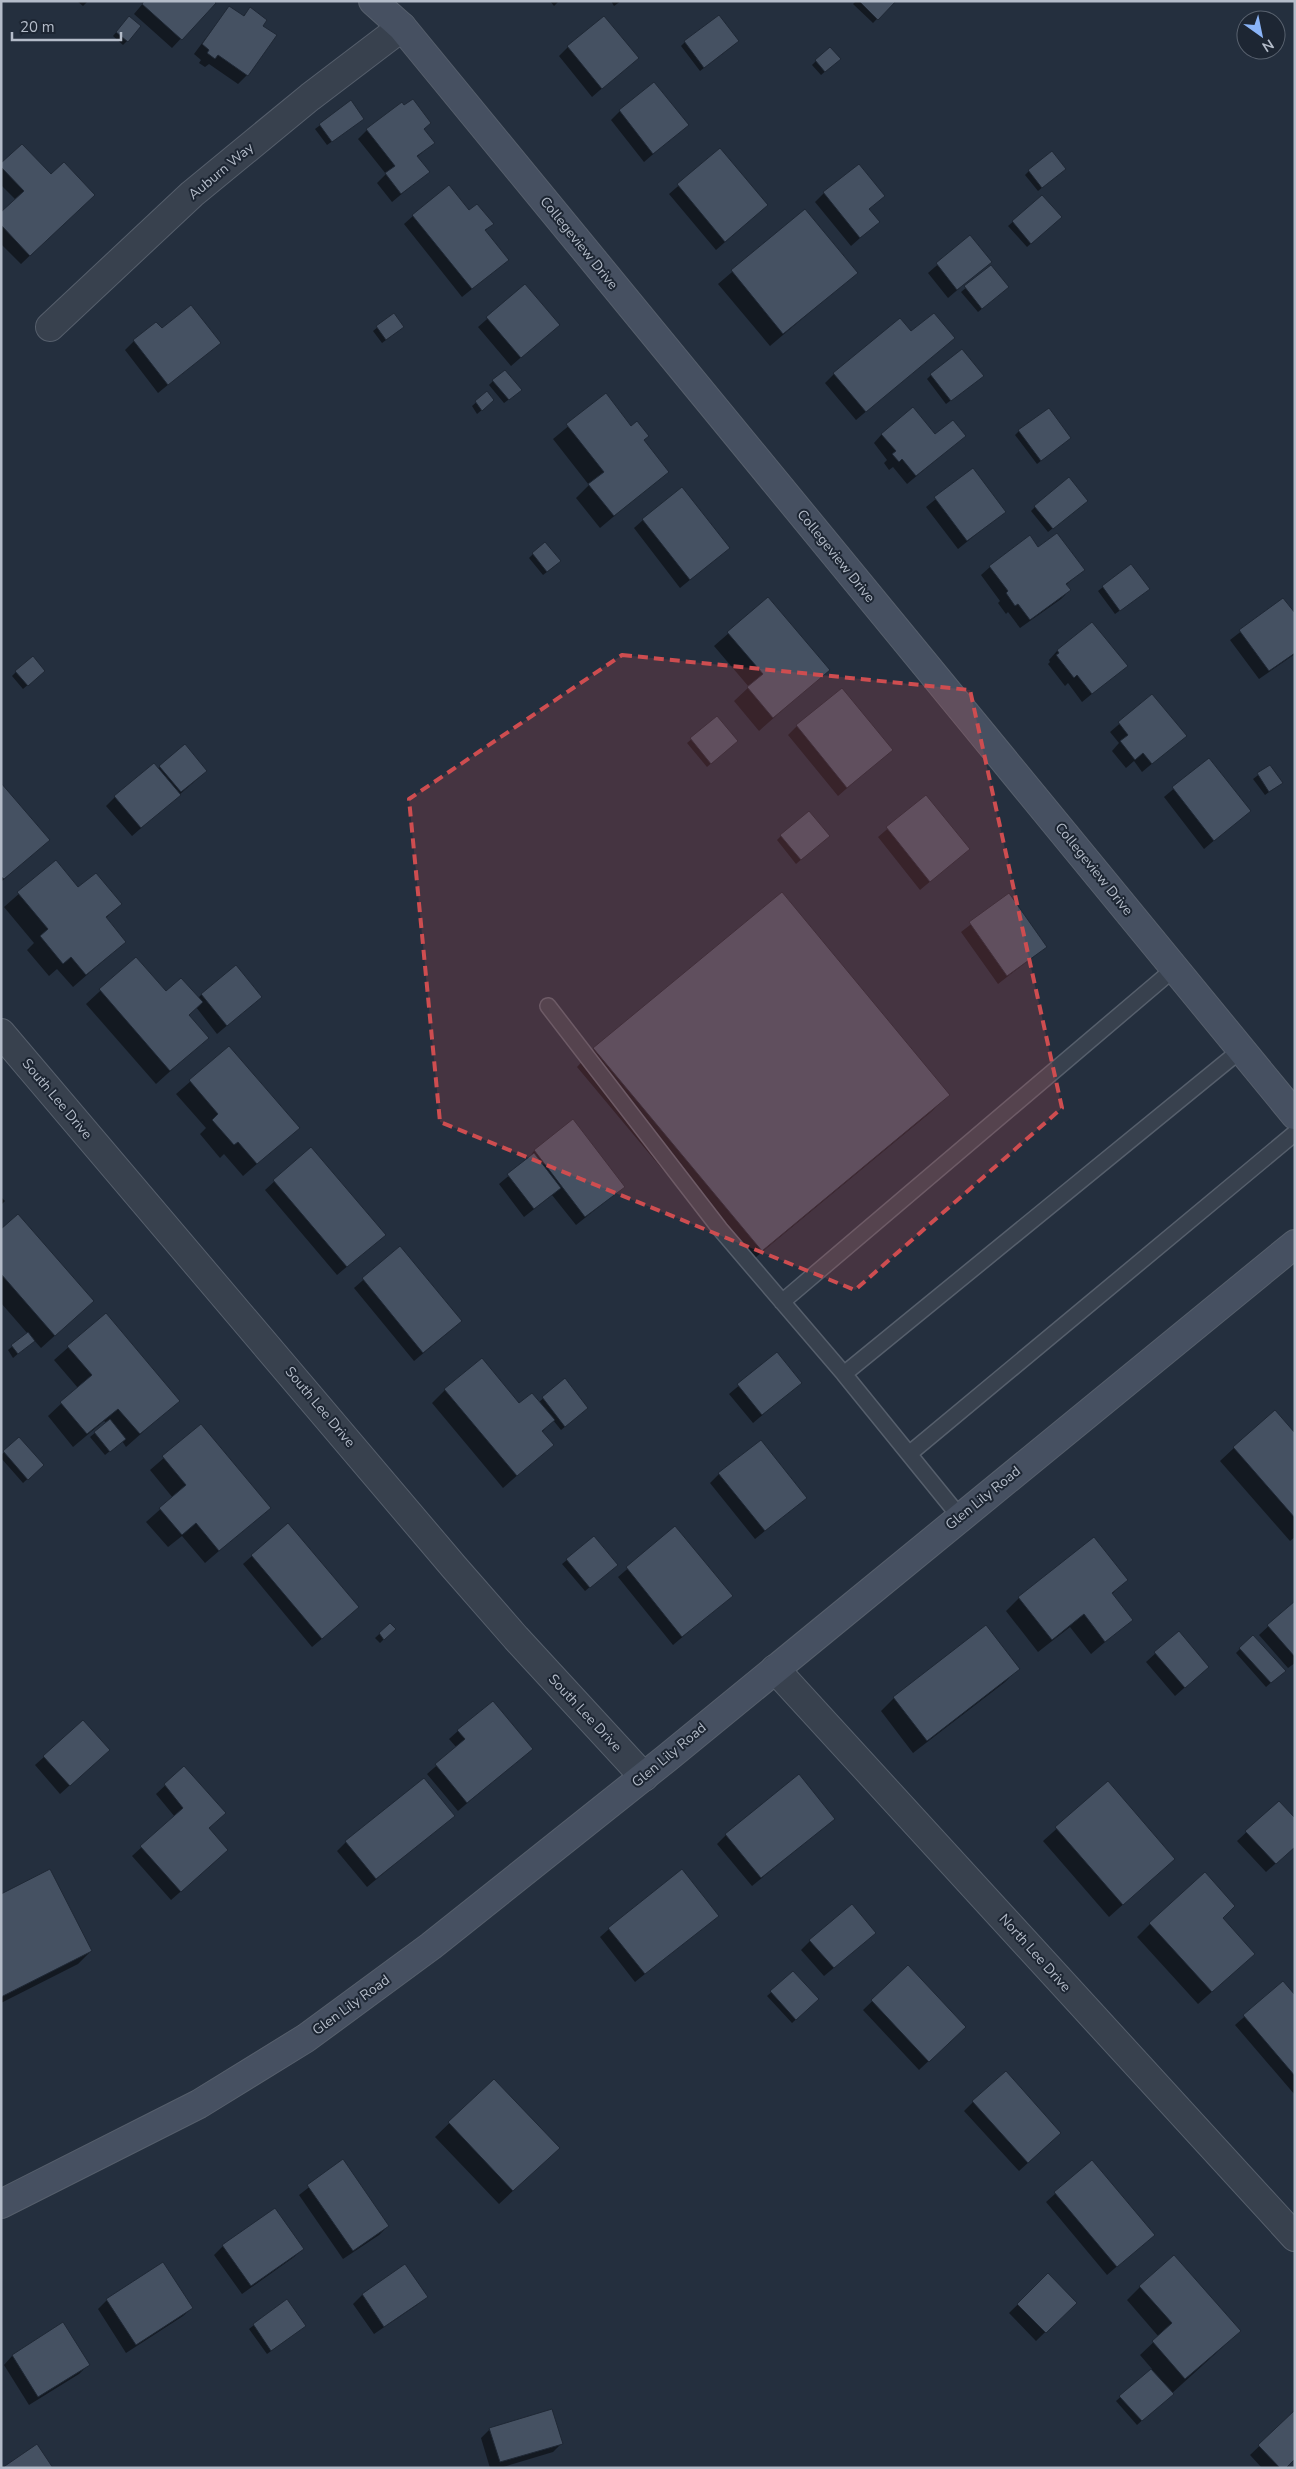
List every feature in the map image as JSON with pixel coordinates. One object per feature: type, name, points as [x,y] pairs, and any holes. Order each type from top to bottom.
[{"type":"street","name":"Collegeview Drive","points":[[373,1],[402,27],[1295,1115]]},
{"type":"street","name":"Auburn Way","points":[[50,327],[192,194],[310,97],[402,27]]},
{"type":"street","name":"South Lee Drive","points":[[1,1033],[516,1638],[644,1777]]},
{"type":"street","name":"Glen Lily Road","points":[[1,2204],[199,2104],[306,2038],[456,1927],[644,1777],[1295,1244]]},
{"type":"street","name":"North Lee Drive","points":[[775,1669],[1295,2236]]},
{"type":"lane","points":[[782,1302],[1175,968]]},
{"type":"lane","points":[[548,1006],[683,1182],[844,1374],[960,1517]]},
{"type":"lane","points":[[844,1374],[1242,1050]]},
{"type":"lane","points":[[909,1454],[1295,1132]]},
{"type":"highlighted area","points":[[622,655],[970,690],[1062,1108],[855,1290],[440,1122],[409,799]]},
{"type":"building","points":[[144,1],[214,1],[216,3],[182,40],[142,4]]},
{"type":"building","points":[[859,1],[896,1],[878,20]]},
{"type":"building","points":[[229,6],[244,16],[250,7],[267,20],[263,26],[277,35],[248,76],[218,55],[215,59],[207,53],[209,50],[202,44]]},
{"type":"building","points":[[719,15],[739,41],[704,68],[684,41]]},
{"type":"building","points":[[129,16],[141,26],[128,42],[116,32]]},
{"type":"building","points":[[604,16],[639,58],[602,89],[567,46]]},
{"type":"building","points":[[830,47],[841,59],[825,72],[815,60]]},
{"type":"building","points":[[654,82],[689,125],[653,154],[619,110]]},
{"type":"building","points":[[413,99],[431,123],[424,129],[435,143],[417,156],[430,172],[401,194],[385,173],[395,166],[366,129],[402,102],[404,105]]},
{"type":"building","points":[[351,100],[364,119],[332,142],[319,124]]},
{"type":"building","points":[[22,144],[51,174],[64,162],[95,195],[30,256],[1,225],[1,212],[24,191],[1,167],[1,163]]},
{"type":"building","points":[[720,148],[768,205],[725,242],[677,184]]},
{"type":"building","points":[[1052,151],[1066,169],[1042,188],[1028,170]]},
{"type":"building","points":[[859,164],[885,196],[869,209],[880,222],[860,238],[823,192]]},
{"type":"building","points":[[449,185],[469,210],[477,204],[494,224],[485,230],[509,260],[472,289],[412,215]]},
{"type":"building","points":[[1042,195],[1062,217],[1031,244],[1012,221]]},
{"type":"building","points":[[805,209],[858,273],[783,334],[731,270]]},
{"type":"building","points":[[970,235],[992,262],[957,290],[936,263]]},
{"type":"building","points":[[991,265],[1009,287],[982,309],[964,286]]},
{"type":"building","points":[[525,284],[560,325],[521,358],[486,317]]},
{"type":"building","points":[[191,305],[221,343],[168,385],[133,340],[156,322],[162,328]]},
{"type":"building","points":[[394,313],[404,327],[386,340],[376,326]]},
{"type":"building","points":[[934,313],[955,338],[866,412],[833,373],[900,318],[911,331]]},
{"type":"building","points":[[962,349],[984,376],[951,401],[930,374]]},
{"type":"building","points":[[505,370],[522,390],[509,400],[492,380]]},
{"type":"building","points":[[487,391],[494,400],[482,411],[475,401]]},
{"type":"building","points":[[606,393],[631,426],[637,421],[649,436],[644,440],[669,472],[614,516],[588,484],[604,472],[566,424]]},
{"type":"building","points":[[913,407],[935,434],[953,420],[966,436],[916,476],[902,459],[899,462],[892,454],[896,451],[881,434]]},
{"type":"building","points":[[1049,408],[1071,438],[1041,461],[1018,430]]},
{"type":"building","points":[[973,468],[1006,512],[967,541],[934,497]]},
{"type":"building","points":[[1069,477],[1088,501],[1053,529],[1034,506]]},
{"type":"building","points":[[682,487],[730,548],[690,580],[642,519]]},
{"type":"building","points":[[1057,533],[1085,570],[1066,584],[1071,590],[1030,620],[1018,604],[1015,606],[1006,593],[1008,591],[989,566],[1030,535],[1038,547]]},
{"type":"building","points":[[545,542],[561,561],[547,572],[532,553]]},
{"type":"building","points":[[1131,564],[1150,589],[1120,611],[1102,586]]},
{"type":"building","points":[[768,597],[830,670],[773,718],[747,687],[763,674],[727,632]]},
{"type":"building","points":[[1283,598],[1295,613],[1295,653],[1269,671],[1239,630]]},
{"type":"building","points":[[1092,622],[1128,666],[1092,694],[1077,675],[1074,678],[1056,655],[1059,653],[1057,650]]},
{"type":"building","points":[[33,656],[45,671],[28,686],[15,671]]},
{"type":"building","points":[[842,688],[893,750],[847,788],[796,725]]},
{"type":"building","points":[[1152,694],[1187,736],[1152,764],[1143,753],[1135,760],[1120,741],[1128,735],[1118,722]]},
{"type":"building","points":[[717,716],[738,741],[711,764],[690,738]]},
{"type":"building","points":[[185,744],[207,771],[181,792],[159,766]]},
{"type":"building","points":[[1209,758],[1251,811],[1214,841],[1172,787]]},
{"type":"building","points":[[154,763],[181,795],[141,828],[114,796]]},
{"type":"building","points":[[1270,765],[1283,783],[1269,792],[1257,773]]},
{"type":"building","points":[[1,783],[50,840],[4,879],[1,876]]},
{"type":"building","points":[[926,795],[970,849],[930,882],[886,827]]},
{"type":"building","points":[[809,811],[830,836],[801,860],[780,835]]},
{"type":"building","points":[[56,860],[78,887],[96,873],[122,904],[106,917],[126,942],[86,975],[71,957],[63,964],[40,936],[48,929],[17,892]]},
{"type":"building","points":[[782,892],[950,1095],[762,1251],[593,1048]]},
{"type":"building","points":[[1009,893],[1047,947],[1007,976],[969,922]]},
{"type":"building","points":[[136,957],[166,991],[181,978],[203,1002],[189,1015],[209,1038],[170,1071],[99,989]]},
{"type":"building","points":[[236,965],[262,997],[227,1026],[201,994]]},
{"type":"building","points":[[229,1046],[300,1128],[257,1164],[238,1142],[234,1145],[212,1120],[218,1114],[189,1080]]},
{"type":"building","points":[[573,1119],[625,1187],[585,1217],[534,1150]]},
{"type":"building","points":[[311,1147],[386,1235],[347,1267],[273,1180]]},
{"type":"building","points":[[534,1153],[561,1188],[534,1209],[507,1174]]},
{"type":"building","points":[[18,1214],[94,1301],[55,1336],[1,1274],[1,1229]]},
{"type":"building","points":[[400,1246],[462,1321],[423,1353],[362,1278]]},
{"type":"building","points":[[106,1313],[180,1401],[140,1434],[118,1409],[87,1434],[60,1402],[92,1375],[67,1346]]},
{"type":"building","points":[[28,1332],[35,1341],[18,1354],[11,1345]]},
{"type":"building","points":[[777,1352],[802,1383],[762,1415],[737,1384]]},
{"type":"building","points":[[482,1358],[519,1403],[532,1393],[555,1420],[542,1431],[554,1445],[517,1476],[444,1389]]},
{"type":"building","points":[[565,1378],[588,1408],[565,1427],[542,1397]]},
{"type":"building","points":[[1275,1410],[1295,1433],[1295,1518],[1233,1447]]},
{"type":"building","points":[[110,1419],[126,1439],[110,1452],[94,1432]]},
{"type":"building","points":[[201,1424],[271,1508],[219,1551],[196,1523],[182,1535],[159,1508],[186,1485],[162,1456]]},
{"type":"building","points":[[19,1437],[44,1465],[28,1480],[3,1451]]},
{"type":"building","points":[[761,1440],[807,1498],[765,1531],[718,1473]]},
{"type":"building","points":[[288,1523],[359,1607],[322,1639],[251,1555]]},
{"type":"building","points":[[675,1526],[733,1596],[682,1637],[626,1567]]},
{"type":"building","points":[[594,1536],[618,1565],[590,1588],[566,1559]]},
{"type":"building","points":[[1094,1537],[1128,1580],[1112,1593],[1133,1620],[1105,1642],[1084,1614],[1052,1640],[1018,1597]]},
{"type":"building","points":[[1295,1601],[1295,1657],[1267,1625]]},
{"type":"building","points":[[390,1623],[396,1629],[384,1640],[379,1633]]},
{"type":"building","points":[[986,1625],[1020,1669],[927,1741],[893,1697]]},
{"type":"building","points":[[1179,1631],[1209,1667],[1185,1688],[1154,1652]]},
{"type":"building","points":[[1253,1635],[1286,1671],[1271,1683],[1239,1648]]},
{"type":"building","points":[[493,1701],[533,1749],[467,1803],[435,1764],[465,1739],[457,1730]]},
{"type":"building","points":[[83,1720],[110,1750],[70,1786],[43,1756]]},
{"type":"building","points":[[184,1766],[226,1813],[209,1828],[228,1850],[181,1892],[140,1846],[183,1808],[164,1784]]},
{"type":"building","points":[[799,1774],[835,1819],[761,1878],[725,1834]]},
{"type":"building","points":[[424,1778],[455,1816],[376,1879],[345,1841]]},
{"type":"building","points":[[1108,1781],[1175,1859],[1123,1905],[1055,1827]]},
{"type":"building","points":[[1279,1801],[1295,1818],[1295,1847],[1276,1864],[1245,1831]]},
{"type":"building","points":[[50,1869],[92,1951],[1,1997],[1,1894]]},
{"type":"building","points":[[682,1869],[719,1916],[645,1974],[608,1928]]},
{"type":"building","points":[[1205,1872],[1235,1906],[1223,1918],[1255,1954],[1212,1992],[1149,1923]]},
{"type":"building","points":[[852,1904],[876,1933],[834,1968],[809,1940]]},
{"type":"building","points":[[908,1965],[966,2027],[929,2062],[871,2000]]},
{"type":"building","points":[[793,1971],[819,1999],[796,2020],[770,1991]]},
{"type":"building","points":[[1283,1981],[1295,1995],[1295,2076],[1243,2015]]},
{"type":"building","points":[[1006,2071],[1061,2133],[1028,2163],[972,2101]]},
{"type":"building","points":[[494,2079],[560,2148],[513,2191],[448,2122]]},
{"type":"building","points":[[343,2159],[389,2226],[353,2251],[307,2185]]},
{"type":"building","points":[[1092,2160],[1155,2235],[1117,2267],[1054,2192]]},
{"type":"building","points":[[275,2208],[304,2249],[251,2286],[222,2245]]},
{"type":"building","points":[[1174,2255],[1241,2331],[1185,2379],[1152,2341],[1172,2323],[1139,2286]]},
{"type":"building","points":[[163,2262],[193,2308],[136,2345],[106,2299]]},
{"type":"building","points":[[405,2264],[428,2297],[384,2327],[362,2294]]},
{"type":"building","points":[[1048,2273],[1077,2303],[1046,2333],[1017,2304]]},
{"type":"building","points":[[287,2299],[306,2326],[271,2351],[253,2324]]},
{"type":"building","points":[[63,2322],[90,2365],[38,2397],[12,2355]]},
{"type":"building","points":[[1151,2369],[1174,2394],[1142,2421],[1119,2396]]},
{"type":"building","points":[[552,2409],[563,2444],[500,2462],[489,2428]]},
{"type":"building","points":[[1295,2410],[1295,2459],[1286,2468],[1280,2468],[1258,2445]]},
{"type":"building","points":[[37,2444],[53,2468],[2,2468]]}]
